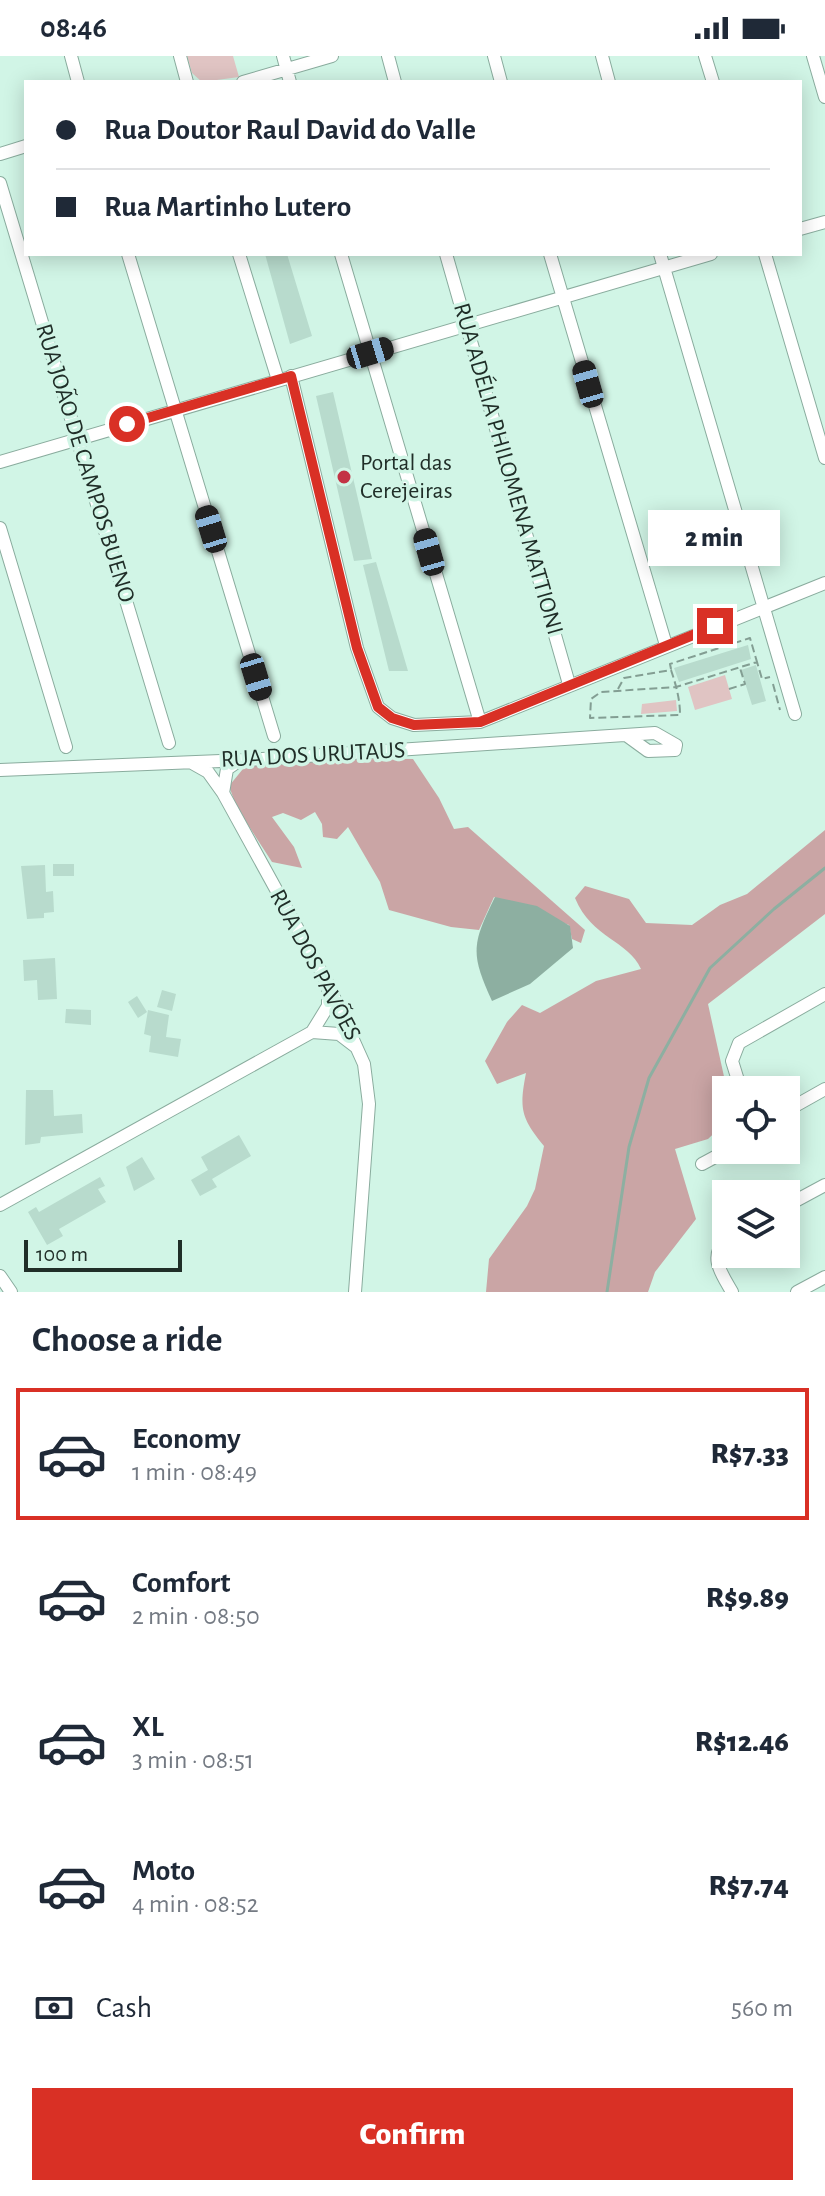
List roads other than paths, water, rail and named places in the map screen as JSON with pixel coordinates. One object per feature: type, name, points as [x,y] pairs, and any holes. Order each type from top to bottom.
[{"type":"street","points":[[71,56],[77,80]]},
{"type":"street","points":[[180,56],[186,80]]},
{"type":"street","points":[[250,80],[332,56]]},
{"type":"street","points":[[388,56],[394,80]]},
{"type":"street","points":[[494,56],[500,80]]},
{"type":"street","points":[[602,56],[608,80]]},
{"type":"street","points":[[705,56],[712,80]]},
{"type":"street","points":[[813,56],[825,97]]},
{"type":"street","points":[[0,154],[24,147]]},
{"type":"street","name":"RUA JOÃO DE CAMPOS BUENO","points":[[0,183],[169,743]]},
{"type":"street","points":[[802,228],[825,222]]},
{"type":"street","points":[[129,256],[274,736]]},
{"type":"street","points":[[240,256],[284,378],[357,648],[378,707],[392,718],[414,725],[480,722],[825,583]]},
{"type":"street","points":[[342,256],[480,722]]},
{"type":"street","name":"RUA ADÉLIA PHILOMENA MATTIONI","points":[[447,256],[569,684]]},
{"type":"street","points":[[551,256],[666,645]]},
{"type":"street","points":[[661,256],[795,714]]},
{"type":"street","points":[[0,462],[704,256]]},
{"type":"street","points":[[766,256],[825,458]]},
{"type":"street","points":[[0,528],[66,747]]},
{"type":"street","name":"RUA DOS URUTAUS","points":[[0,770],[245,760],[626,735]]},
{"type":"street","points":[[223,793],[227,769],[232,763],[245,760]]},
{"type":"street","name":"RUA DOS PAVÕES","points":[[183,762],[199,764],[223,793],[328,984],[360,1051],[369,1104],[355,1292]]},
{"type":"street","points":[[0,1205],[312,1032],[328,1006],[328,984]]},
{"type":"street","points":[[736,1076],[732,1066],[734,1052],[746,1037],[825,994]]},
{"type":"street","points":[[312,1032],[339,1034],[360,1051]]},
{"type":"street","points":[[800,1103],[825,1089]]},
{"type":"street","points":[[702,1164],[712,1159]]},
{"type":"street","points":[[800,1198],[825,1185]]},
{"type":"street","points":[[719,1268],[732,1292]]},
{"type":"street","points":[[0,1276],[11,1292]]},
{"type":"street","points":[[797,1292],[825,1277]]},
{"type":"waterway","points":[[607,1292],[629,1147],[649,1078],[710,968],[774,909],[825,868]]},
{"type":"place","name":"Portal das Cerejeiras","points":[[344,477]]}]
